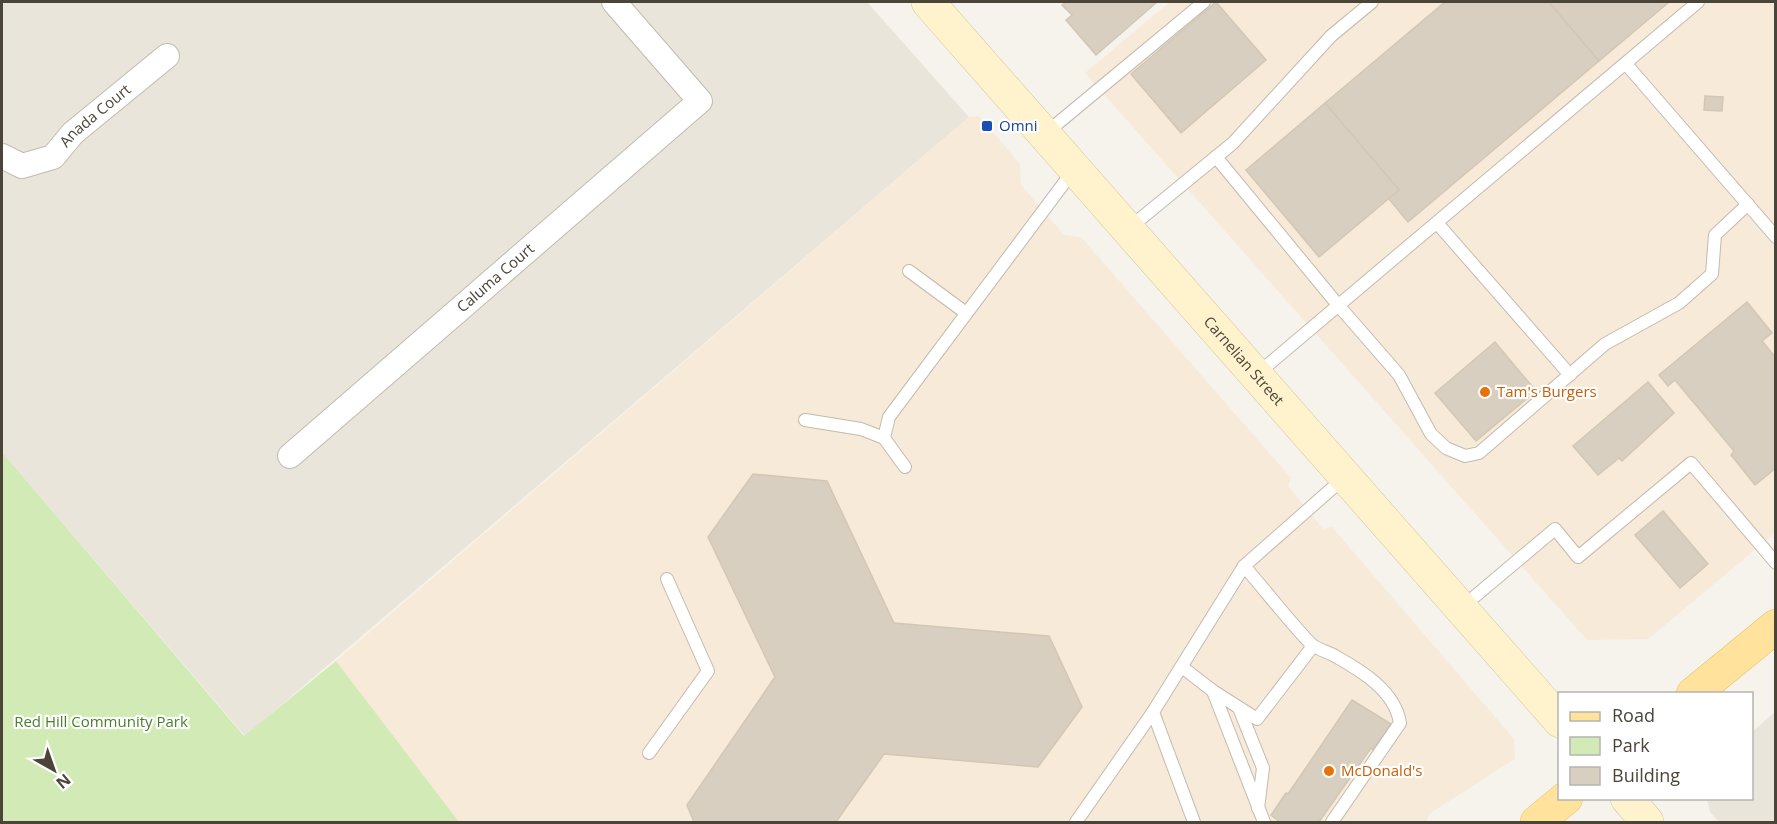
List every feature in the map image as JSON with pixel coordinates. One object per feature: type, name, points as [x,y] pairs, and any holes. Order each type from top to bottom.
[{"type":"main road","name":"Carnelian Street","points":[[928,2],[1558,719]]},
{"type":"main road","points":[[1694,692],[1776,626]]},
{"type":"main road","points":[[1537,822],[1564,800]]},
{"type":"main road","points":[[1629,800],[1647,822]]},
{"type":"street","name":"Caluma Court","points":[[290,456],[700,101],[614,2]]},
{"type":"street","name":"Anada Court","points":[[12,161],[53,157],[73,133],[166,56]]},
{"type":"lane","points":[[1045,134],[1204,2]]},
{"type":"lane","points":[[1128,229],[1233,143],[1331,36],[1372,2]]},
{"type":"lane","points":[[1256,375],[1698,2]]},
{"type":"lane","points":[[1626,64],[1776,237]]},
{"type":"lane","points":[[1216,157],[1399,375],[1431,434],[1446,448],[1465,456],[1479,453],[1605,344],[1679,303],[1712,274],[1715,235],[1748,204]]},
{"type":"lane","points":[[884,438],[889,417],[1075,169]]},
{"type":"lane","points":[[1437,223],[1570,375]]},
{"type":"lane","points":[[909,271],[966,313]]},
{"type":"lane","points":[[805,420],[861,429],[884,438],[904,466]]},
{"type":"lane","points":[[1461,608],[1555,530],[1578,557],[1691,463],[1776,563]]},
{"type":"lane","points":[[1076,822],[1153,712],[1244,566],[1346,477]]},
{"type":"lane","points":[[1244,566],[1313,646],[1334,655],[1390,696],[1398,709],[1400,723],[1332,822]]},
{"type":"lane","points":[[649,753],[708,671],[667,579]]},
{"type":"lane","points":[[1182,667],[1213,691],[1257,719],[1313,646]]},
{"type":"lane","points":[[1213,691],[1264,822]]},
{"type":"lane","points":[[1238,707],[1263,768],[1258,809]]},
{"type":"lane","points":[[1153,712],[1194,822]]},
{"type":"shaded area","points":[[2,2],[867,2],[969,117],[245,736],[2,452]]},
{"type":"shaded area","points":[[1170,2],[1775,2],[1775,533],[1648,639],[1587,640],[1085,73]]},
{"type":"shaded area","points":[[979,116],[1020,164],[1021,185],[1064,235],[1081,237],[1291,478],[1288,486],[1323,529],[1332,527],[1514,739],[1515,759],[1430,813],[1426,822],[459,822],[336,661],[969,117]]},
{"type":"shaded area","points":[[1775,712],[1775,822],[1719,822],[1710,812],[1707,800],[1753,800],[1753,731]]},
{"type":"green space","name":"Red Hill Community Park","points":[[2,452],[244,736],[336,661],[459,822],[2,822]]},
{"type":"building","points":[[1066,2],[1157,2],[1096,55],[1066,20],[1072,15],[1062,5]]},
{"type":"building","points":[[1216,2],[1266,60],[1181,133],[1131,74]]},
{"type":"building","points":[[1445,2],[1549,2],[1599,61],[1408,222],[1388,198],[1399,190],[1325,103]]},
{"type":"building","points":[[1549,2],[1669,2],[1599,61]]},
{"type":"building","points":[[1705,96],[1723,97],[1722,111],[1704,110]]},
{"type":"building","points":[[1325,103],[1399,190],[1319,257],[1246,170]]},
{"type":"building","points":[[1747,302],[1772,333],[1762,341],[1776,358],[1776,468],[1755,485],[1731,455],[1734,451],[1675,380],[1668,386],[1659,375]]},
{"type":"building","name":"Tam's Burgers","points":[[1495,342],[1536,391],[1476,441],[1435,393]]},
{"type":"building","points":[[1648,382],[1674,413],[1622,461],[1619,458],[1598,475],[1573,446]]},
{"type":"building","points":[[753,474],[827,481],[894,623],[1049,636],[1082,707],[1038,767],[884,754],[836,822],[694,822],[687,805],[775,677],[708,537]]},
{"type":"building","points":[[1663,511],[1708,564],[1680,588],[1635,535]]},
{"type":"building","name":"McDonald's","points":[[1352,700],[1391,724],[1373,750],[1371,748],[1319,822],[1280,822],[1271,815],[1286,793],[1288,794]]},
{"type":"place","name":"Omni","points":[[987,126]]},
{"type":"place","name":"Tam's Burgers","points":[[1485,392]]},
{"type":"place","name":"McDonald's","points":[[1329,771]]}]
